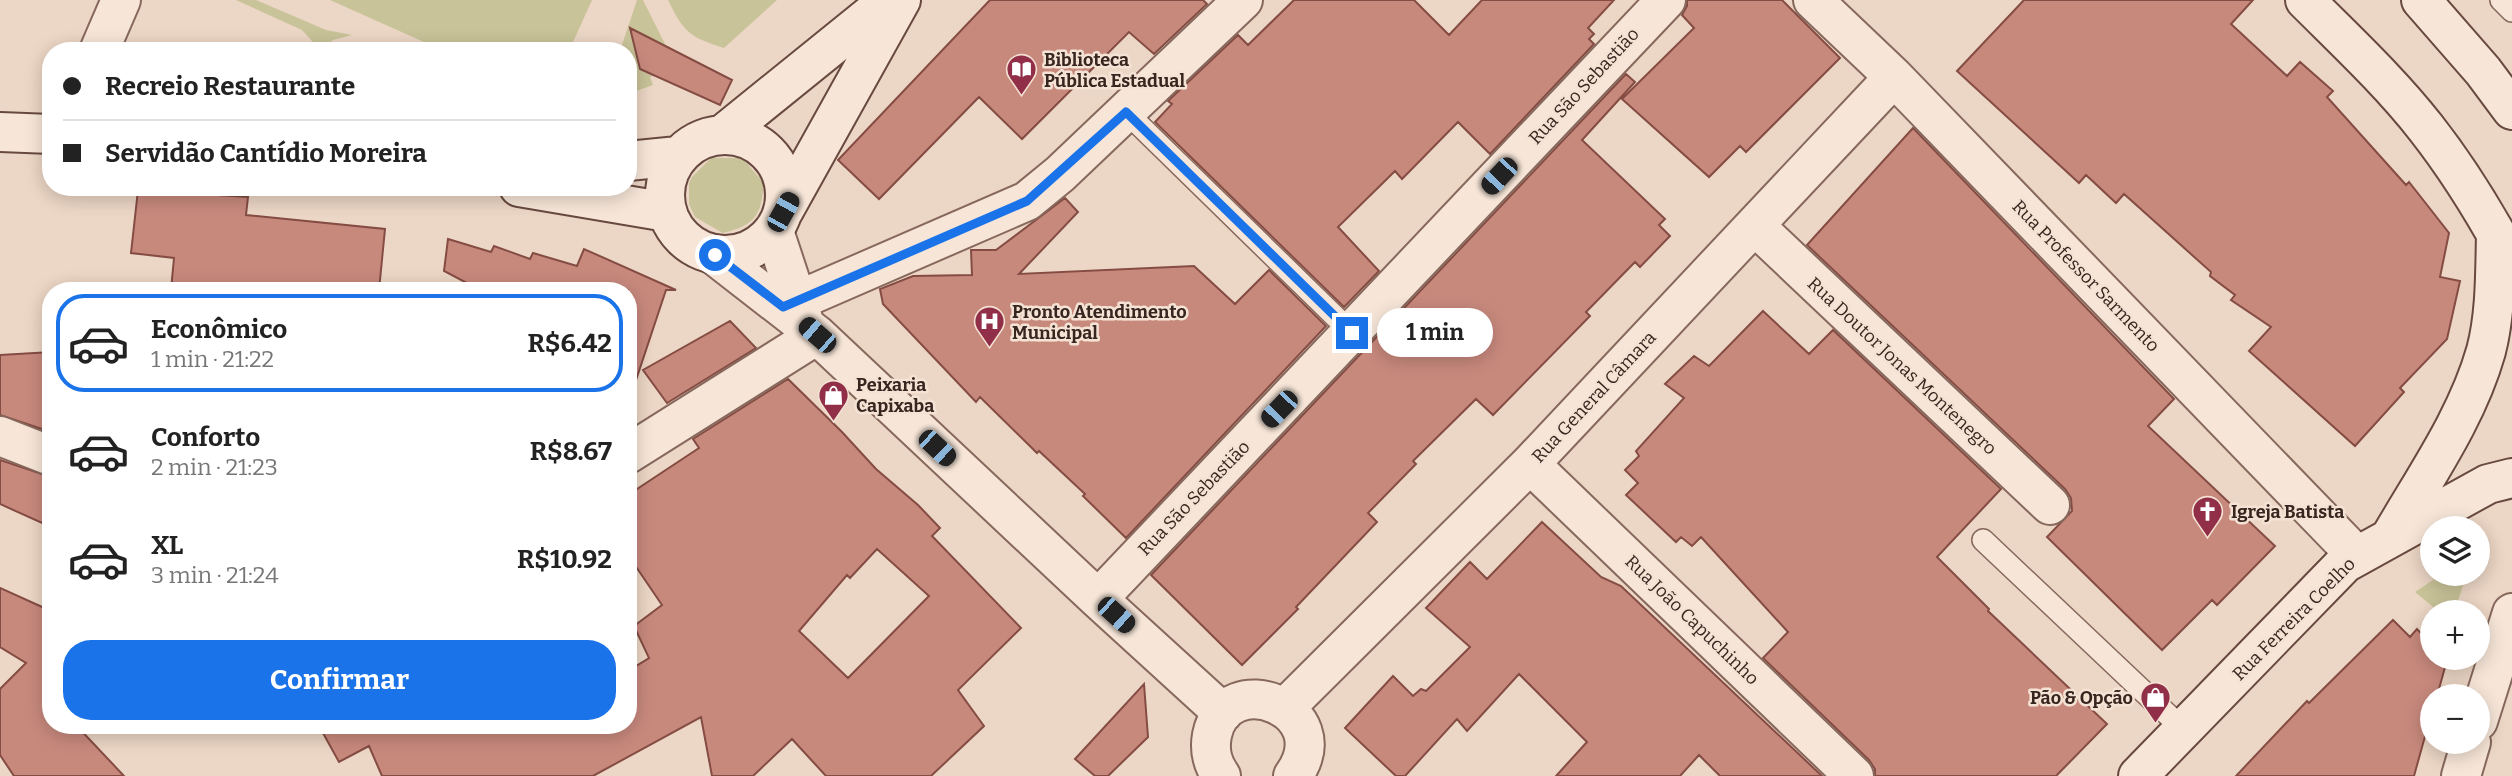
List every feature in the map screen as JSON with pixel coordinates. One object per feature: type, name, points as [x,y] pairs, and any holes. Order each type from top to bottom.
[{"type":"street","points":[[103,42],[121,0]]},
{"type":"street","points":[[722,135],[889,0]]},
{"type":"street","points":[[715,255],[733,255],[760,244],[779,221],[901,0]]},
{"type":"street","points":[[637,447],[801,316],[1027,201],[1126,112],[1243,0]]},
{"type":"street","name":"Rua São Sebastião","points":[[1098,599],[1666,0]]},
{"type":"street","name":"Rua Professor Sarmento","points":[[1813,0],[1894,77],[2357,556]]},
{"type":"street","points":[[2305,0],[2364,58],[2426,127],[2504,248],[2486,349],[2465,408],[2391,536]]},
{"type":"street","points":[[2421,0],[2483,71],[2512,110]]},
{"type":"street","name":"Rua General Câmara","points":[[1286,707],[1530,464],[1894,77]]},
{"type":"street","points":[[0,132],[42,134]]},
{"type":"street","points":[[801,316],[779,221],[784,184],[768,153],[749,140],[722,135],[701,139],[678,156],[667,179],[667,212],[676,231],[691,245],[715,255],[801,316],[1098,599],[1223,713]]},
{"type":"street","points":[[637,160],[678,156]]},
{"type":"street","points":[[572,196],[667,212]]},
{"type":"street","name":"Rua Doutor Jonas Montenegro","points":[[1755,226],[2050,505]]},
{"type":"street","points":[[0,436],[42,452]]},
{"type":"street","name":"Rua João Capuchinho","points":[[1530,464],[1854,776]]},
{"type":"street","name":"Rua Ferreira Coelho","points":[[2138,776],[2345,563],[2488,484],[2512,478]]},
{"type":"street","points":[[2490,684],[2512,612]]},
{"type":"street","points":[[1212,772],[1210,746],[1213,728],[1223,713],[1237,703],[1253,698],[1270,700],[1286,707],[1297,719],[1305,750],[1301,765],[1293,776]]},
{"type":"street","points":[[2461,776],[2467,754]]},
{"type":"lane","points":[[2501,0],[2512,11]]},
{"type":"lane","points":[[1126,112],[1352,333]]},
{"type":"lane","points":[[1983,540],[2183,729]]},
{"type":"shaded area","points":[[236,0],[256,0],[326,30],[352,35],[331,42],[312,42],[302,30]]},
{"type":"shaded area","points":[[330,0],[592,0],[573,42],[424,42]]},
{"type":"shaded area","points":[[637,0],[643,0],[666,46],[660,74],[650,77],[653,85],[637,91],[637,42],[623,42]]},
{"type":"shaded area","points":[[668,0],[777,0],[724,48],[703,41],[689,32]]},
{"type":"shaded area","points":[[711,158],[742,158],[764,183],[761,203],[755,217],[743,226],[723,233],[695,217],[689,204],[689,183]]},
{"type":"shaded area","points":[[2424,586],[2463,586],[2458,600],[2425,600],[2415,592]]},
{"type":"building","name":"Biblioteca Pública Estadual","points":[[990,0],[1203,0],[1207,4],[1154,54],[1129,32],[1022,139],[979,97],[879,199],[838,160]]},
{"type":"building","points":[[1294,0],[1414,0],[1449,35],[1482,0],[1614,0],[1588,28],[1594,34],[1589,39],[1594,44],[1490,154],[1458,122],[1402,179],[1395,171],[1338,227],[1379,271],[1344,307],[1155,122],[1172,104],[1168,101],[1238,35],[1248,45]]},
{"type":"building","points":[[1687,0],[1782,0],[1840,58],[1746,152],[1740,146],[1709,177],[1622,99],[1694,28],[1682,15]]},
{"type":"building","points":[[2024,0],[2253,0],[2231,24],[2287,76],[2300,62],[2333,91],[2327,97],[2406,185],[2409,182],[2449,233],[2440,277],[2460,281],[2447,339],[2400,388],[2404,392],[2355,446],[2249,351],[2271,327],[2231,300],[2235,295],[2210,276],[2211,272],[2124,194],[2116,203],[2086,175],[2079,183],[1957,71]]},
{"type":"building","points":[[630,28],[732,80],[720,105],[640,69],[637,42],[633,42]]},
{"type":"building","points":[[1626,74],[1635,82],[1582,140],[1665,219],[1659,225],[1670,236],[1640,267],[1635,262],[1586,312],[1590,316],[1493,415],[1476,399],[1413,461],[1416,464],[1368,513],[1377,522],[1296,607],[1298,609],[1242,665],[1151,575]]},
{"type":"building","points":[[1913,128],[2174,399],[2148,426],[2275,546],[2217,605],[2212,600],[2162,650],[2047,537],[2072,511],[2071,498],[2065,489],[1807,245]]},
{"type":"building","points":[[137,196],[248,197],[246,215],[385,229],[380,282],[172,282],[174,258],[131,253]]},
{"type":"building","points":[[1065,198],[1078,212],[1019,274],[1194,266],[1235,304],[1269,270],[1326,326],[1126,538],[1083,496],[1085,494],[1039,451],[1037,453],[980,397],[976,402],[883,304],[880,289],[913,276],[972,275],[971,250],[996,250]]},
{"type":"building","points":[[448,239],[491,252],[494,246],[530,259],[533,253],[577,266],[584,249],[676,290],[666,290],[637,377],[637,282],[465,282],[444,271]]},
{"type":"building","points":[[1763,311],[1809,354],[1833,330],[2001,489],[1937,557],[1989,609],[1988,611],[2107,724],[2056,776],[1875,776],[1875,769],[1869,760],[1763,658],[1788,632],[1701,537],[1692,546],[1681,537],[1676,542],[1626,495],[1638,483],[1625,470],[1639,456],[1636,451],[1684,398],[1665,384],[1694,356],[1709,366]]},
{"type":"building","points":[[730,321],[756,348],[667,403],[643,370]]},
{"type":"building","points":[[42,353],[42,429],[0,415],[0,355]]},
{"type":"building","points":[[788,379],[876,469],[940,528],[932,536],[1021,628],[958,690],[984,726],[931,776],[826,776],[792,739],[753,776],[712,776],[701,717],[593,776],[382,776],[369,746],[339,762],[324,734],[637,734],[637,665],[649,658],[637,632],[637,624],[662,605],[637,568],[637,489],[699,448],[693,439]],"holes":[[[877,549],[929,596],[848,678],[799,631],[847,575],[850,578]]]},
{"type":"building","points":[[0,460],[42,474],[42,523],[0,504]]},
{"type":"building","points":[[1542,522],[1601,577],[1621,586],[1822,776],[1720,776],[1699,755],[1680,776],[1556,776],[1587,742],[1519,674],[1467,731],[1457,719],[1405,776],[1396,776],[1345,728],[1393,676],[1413,696],[1421,689],[1426,691],[1470,647],[1426,608],[1470,562],[1487,579]]},
{"type":"building","points":[[0,588],[42,607],[42,734],[84,734],[124,776],[14,776],[0,755],[0,689],[26,663],[0,647]]},
{"type":"building","points":[[2393,620],[2410,637],[2417,629],[2420,632],[2420,670],[2444,670],[2440,684],[2420,684],[2420,754],[2414,776],[2236,776],[2307,701],[2309,703]]},
{"type":"building","points":[[1144,684],[1148,737],[1108,776],[1095,776],[1075,759]]},
{"type":"place","name":"Biblioteca Pública Estadual","points":[[1021,97]]},
{"type":"place","name":"Pronto Atendimento Municipal","points":[[989,349]]},
{"type":"place","name":"Peixaria Capixaba","points":[[833,422]]},
{"type":"place","name":"Igreja Batista","points":[[2208,539]]},
{"type":"place","name":"Pão & Opção","points":[[2156,725]]},
{"type":"route","points":[[715,255],[783,307],[1027,201],[1126,112],[1352,333]]}]
